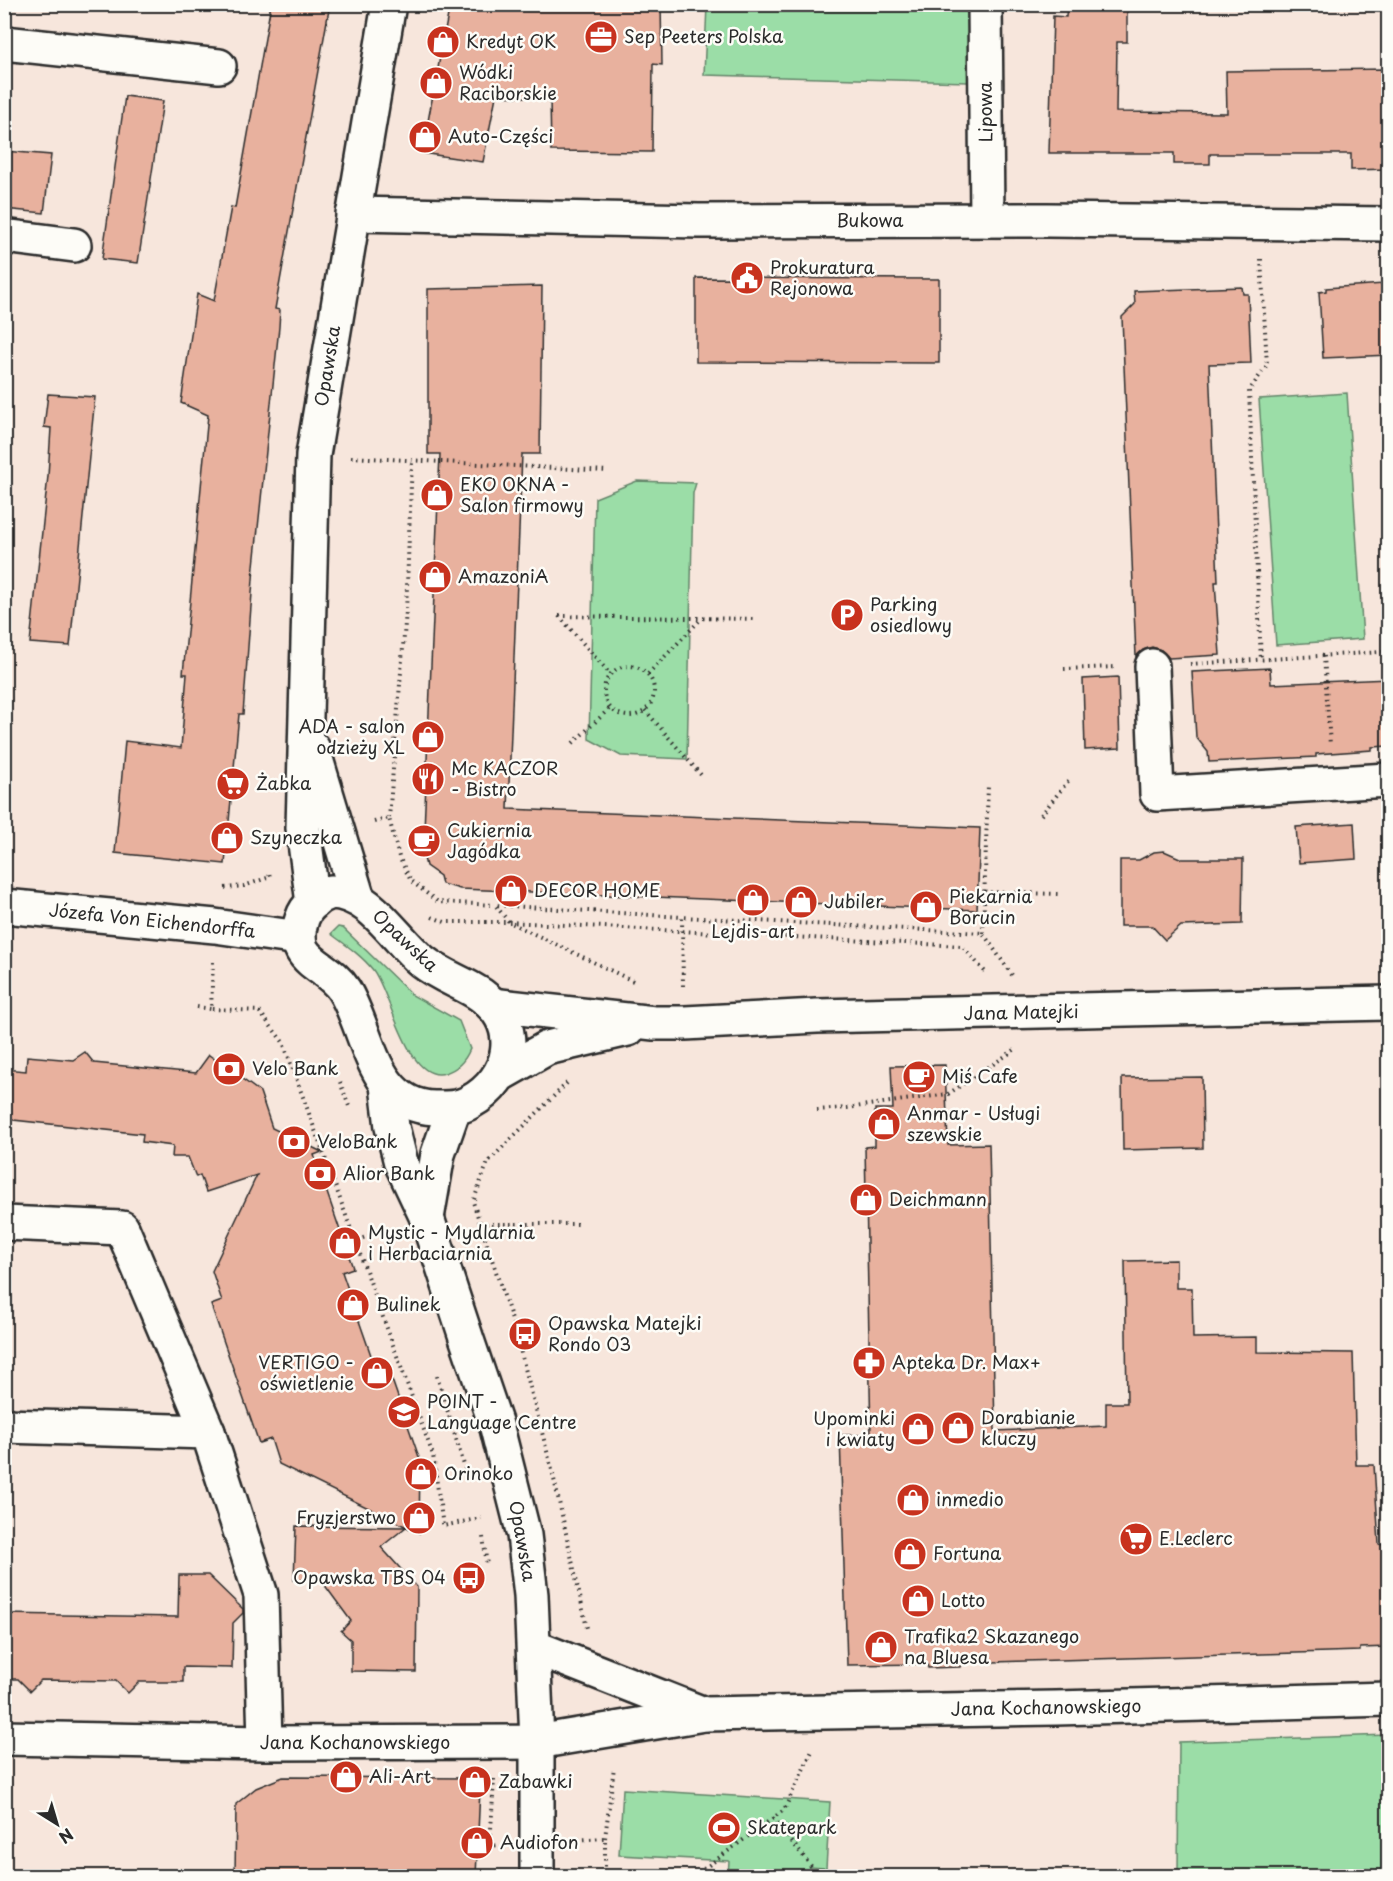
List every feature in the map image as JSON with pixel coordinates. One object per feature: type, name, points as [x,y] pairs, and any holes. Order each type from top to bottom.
[{"type":"street","name":"Opawska","points":[[299,938],[301,949],[308,960],[343,989],[362,1036],[387,1085],[393,1092],[413,1103],[431,1108],[454,1108],[480,1096],[495,1083],[508,1054],[502,1020],[492,1005],[479,994],[442,976],[420,960],[358,899],[349,894],[331,892],[313,903],[303,828],[313,455],[389,4]]},
{"type":"street","name":"Lipowa","points":[[985,4],[987,220]]},
{"type":"street","points":[[4,43],[219,66]]},
{"type":"street","name":"Bukowa","points":[[352,214],[699,221],[987,220],[1389,224]]},
{"type":"street","points":[[4,236],[74,245]]},
{"type":"street","points":[[1152,666],[1156,794],[1389,780]]},
{"type":"street","name":"Opawska","points":[[307,731],[358,899]]},
{"type":"street","points":[[299,938],[303,916],[313,903]]},
{"type":"street","name":"Józefa Von Eichendorffa","points":[[4,906],[215,926],[299,938]]},
{"type":"street","name":"Jana Matejki","points":[[492,1005],[669,1023],[817,1016],[1389,1003]]},
{"type":"street","name":"Jana Matejki","points":[[501,1074],[547,1048],[669,1023]]},
{"type":"street","name":"Opawska","points":[[387,1085],[392,1128],[401,1163],[427,1218],[497,1428],[524,1535],[534,1647],[537,1876]]},
{"type":"street","name":"Opawska","points":[[427,1218],[438,1154],[454,1108]]},
{"type":"street","points":[[4,1223],[122,1228],[208,1432],[261,1595],[265,1741]]},
{"type":"street","points":[[4,1426],[208,1432]]},
{"type":"street","name":"Jana Kochanowskiego","points":[[534,1647],[704,1714]]},
{"type":"street","name":"Jana Kochanowskiego","points":[[4,1738],[537,1742],[704,1714],[1389,1699]]},
{"type":"path","points":[[1259,222],[1267,365],[1249,392],[1261,660],[1383,652]]},
{"type":"path","points":[[313,455],[608,471]]},
{"type":"path","points":[[412,460],[406,611],[389,819],[399,857],[411,881],[438,902],[983,933]]},
{"type":"path","points":[[610,674],[559,616],[756,619]]},
{"type":"path","points":[[648,674],[701,619]]},
{"type":"path","points":[[1324,656],[1332,783]]},
{"type":"path","points":[[625,666],[641,668],[648,674],[654,688],[651,704],[645,710],[639,714],[623,716],[610,708],[603,687],[610,674],[625,666]]},
{"type":"path","points":[[573,743],[610,708]]},
{"type":"path","points":[[645,710],[701,775]]},
{"type":"path","points":[[1041,815],[1069,780]]},
{"type":"path","points":[[988,785],[983,933],[1040,1012]]},
{"type":"path","points":[[374,831],[371,822],[389,819]]},
{"type":"path","points":[[215,926],[216,888],[244,886],[270,876],[268,867]]},
{"type":"path","points":[[984,892],[1058,894]]},
{"type":"path","points":[[495,905],[509,922],[640,984]]},
{"type":"path","points":[[425,914],[445,922],[509,922],[682,933],[962,946],[1040,1012]]},
{"type":"path","points":[[669,1023],[682,933],[682,917]]},
{"type":"path","points":[[211,1009],[213,972]]},
{"type":"path","points":[[197,1007],[259,1011],[283,1042],[357,1240],[433,1455],[443,1526],[481,1518],[488,1576]]},
{"type":"path","points":[[817,1110],[948,1094],[1026,1043],[1040,1012]]},
{"type":"path","points":[[339,1081],[351,1113]]},
{"type":"path","points":[[570,1081],[488,1162],[473,1202],[513,1323],[546,1447],[588,1630]]},
{"type":"path","points":[[357,1240],[391,1229],[387,1219]]},
{"type":"path","points":[[480,1224],[581,1224]]},
{"type":"path","points":[[694,1876],[784,1810],[831,1711]]},
{"type":"path","points":[[496,1742],[490,1846],[507,1844]]},
{"type":"path","points":[[773,1818],[819,1876]]},
{"type":"green space","points":[[707,5],[968,5],[968,82],[704,75]]},
{"type":"green space","points":[[1347,393],[1363,639],[1276,645],[1259,399]]},
{"type":"green space","points":[[637,481],[696,483],[693,493],[687,759],[621,756],[589,739],[595,498]]},
{"type":"green space","points":[[338,927],[343,928],[412,995],[459,1021],[470,1049],[457,1067],[445,1073],[432,1073],[420,1065],[410,1051],[373,970],[359,955],[331,934]]},
{"type":"green space","points":[[1388,1735],[1388,1876],[1178,1876],[1179,1742]]},
{"type":"green space","name":"Skatepark","points":[[623,1789],[830,1802],[826,1868],[809,1867],[808,1876],[728,1876],[729,1861],[619,1855]]},
{"type":"building","points":[[271,4],[330,4],[275,309],[280,310],[279,327],[254,566],[243,714],[239,714],[225,864],[115,853],[125,741],[181,748],[187,674],[183,674],[208,415],[181,403],[197,294],[214,301],[231,207],[235,208]]},
{"type":"building","points":[[450,4],[661,4],[662,65],[653,64],[652,152],[551,151],[550,98],[496,96],[483,162],[422,153]]},
{"type":"building","points":[[1067,4],[1127,4],[1127,42],[1117,42],[1116,112],[1227,113],[1226,71],[1389,69],[1389,169],[1351,170],[1351,154],[1210,154],[1210,164],[1174,164],[1174,153],[1049,153],[1053,16],[1066,17]]},
{"type":"building","points":[[125,96],[163,101],[138,263],[102,259]]},
{"type":"building","points":[[4,151],[51,155],[44,213],[4,209]]},
{"type":"building","points":[[696,278],[939,279],[939,363],[696,362]]},
{"type":"building","points":[[1384,284],[1384,288],[1389,288],[1389,355],[1323,358],[1319,292],[1326,291],[1326,288]]},
{"type":"building","points":[[542,286],[540,454],[522,454],[508,809],[980,828],[977,910],[460,889],[442,884],[440,876],[426,866],[423,854],[440,454],[428,454],[428,289]]},
{"type":"building","points":[[1242,287],[1243,294],[1248,294],[1251,363],[1209,364],[1218,582],[1215,582],[1220,655],[1169,658],[1161,650],[1152,647],[1143,650],[1136,657],[1122,317],[1135,304],[1134,291]]},
{"type":"building","points":[[48,394],[95,397],[70,646],[30,643],[48,476],[51,428],[44,427]]},
{"type":"building","points":[[1270,668],[1271,684],[1389,679],[1389,746],[1372,747],[1372,750],[1316,754],[1316,757],[1209,762],[1208,752],[1196,737],[1192,672]]},
{"type":"building","points":[[1118,677],[1120,748],[1085,750],[1083,679]]},
{"type":"building","points":[[1354,823],[1356,859],[1299,863],[1296,827]]},
{"type":"building","points":[[1164,851],[1182,859],[1243,859],[1242,924],[1181,926],[1165,940],[1152,926],[1120,926],[1120,860],[1139,860],[1154,852]]},
{"type":"building","points":[[85,1052],[94,1063],[196,1073],[209,1055],[260,1092],[272,1128],[322,1152],[314,1155],[353,1268],[342,1272],[381,1384],[392,1380],[420,1460],[419,1533],[279,1464],[271,1439],[259,1443],[211,1305],[222,1301],[212,1271],[257,1175],[206,1192],[200,1175],[196,1177],[188,1157],[172,1157],[173,1146],[142,1142],[143,1134],[4,1119],[4,1069],[26,1071],[27,1056],[73,1060]]},
{"type":"building","points":[[945,1065],[948,1145],[989,1144],[995,1431],[1106,1426],[1106,1403],[1127,1403],[1125,1261],[1176,1260],[1176,1288],[1192,1288],[1193,1338],[1257,1337],[1257,1352],[1353,1353],[1356,1465],[1374,1465],[1379,1544],[1388,1547],[1389,1647],[1360,1648],[1360,1651],[961,1663],[960,1667],[928,1668],[927,1664],[847,1665],[840,1435],[871,1435],[865,1147],[875,1146],[875,1109],[893,1109],[891,1066]]},
{"type":"building","points":[[1202,1077],[1203,1148],[1123,1150],[1122,1078]]},
{"type":"building","points":[[296,1526],[406,1527],[381,1547],[417,1587],[416,1672],[351,1671],[351,1640],[341,1631],[351,1621],[321,1580],[294,1580]]},
{"type":"building","points":[[179,1575],[208,1575],[243,1609],[243,1613],[233,1623],[232,1668],[183,1667],[183,1682],[139,1682],[128,1693],[116,1681],[41,1680],[30,1691],[18,1679],[4,1679],[4,1614],[178,1617]]},
{"type":"building","points":[[283,1777],[471,1778],[480,1789],[476,1876],[235,1876],[236,1804],[256,1788]]},
{"type":"place","name":"Sep Peeters Polska","points":[[601,37]]},
{"type":"place","name":"Kredyt OK","points":[[443,42]]},
{"type":"place","name":"Wódki Raciborskie","points":[[436,83]]},
{"type":"place","name":"Auto-Części","points":[[425,137]]},
{"type":"place","name":"Prokuratura Rejonowa","points":[[747,278]]},
{"type":"place","name":"EKO OKNA - Salon firmowy","points":[[437,495]]},
{"type":"place","name":"AmazoniA","points":[[435,577]]},
{"type":"place","name":"Parking osiedlowy","points":[[847,615]]},
{"type":"place","name":"ADA - salon odzieży XL","points":[[428,737]]},
{"type":"place","name":"Mc KACZOR - Bistro","points":[[428,779]]},
{"type":"place","name":"Żabka","points":[[233,784]]},
{"type":"place","name":"Szyneczka","points":[[227,838]]},
{"type":"place","name":"Cukiernia Jagódka","points":[[424,841]]},
{"type":"place","name":"DECOR HOME","points":[[511,891]]},
{"type":"place","name":"Lejdis-art","points":[[753,900]]},
{"type":"place","name":"Jubiler","points":[[801,902]]},
{"type":"place","name":"Piekarnia Borucin","points":[[926,907]]},
{"type":"place","name":"Velo Bank","points":[[229,1069]]},
{"type":"place","name":"Miś Cafe","points":[[919,1077]]},
{"type":"place","name":"Anmar - Usługi szewskie","points":[[884,1124]]},
{"type":"place","name":"VeloBank","points":[[294,1142]]},
{"type":"place","name":"Alior Bank","points":[[320,1174]]},
{"type":"place","name":"Deichmann","points":[[866,1200]]},
{"type":"place","name":"Mystic - Mydlarnia i Herbaciarnia","points":[[345,1243]]},
{"type":"place","name":"Bulinek","points":[[353,1305]]},
{"type":"place","name":"Opawska Matejki Rondo 03","points":[[525,1334]]},
{"type":"place","name":"Apteka Dr. Max+","points":[[869,1363]]},
{"type":"place","name":"VERTIGO - oświetlenie","points":[[377,1373]]},
{"type":"place","name":"POINT - Language Centre","points":[[404,1412]]},
{"type":"place","name":"Dorabianie kluczy","points":[[958,1428]]},
{"type":"place","name":"Upominki i kwiaty","points":[[918,1429]]},
{"type":"place","name":"Orinoko","points":[[421,1474]]},
{"type":"place","name":"inmedio","points":[[913,1500]]},
{"type":"place","name":"Fryzjerstwo","points":[[419,1518]]},
{"type":"place","name":"E.Leclerc","points":[[1136,1539]]},
{"type":"place","name":"Fortuna","points":[[910,1554]]},
{"type":"place","name":"Opawska TBS 04","points":[[469,1578]]},
{"type":"place","name":"Lotto","points":[[918,1601]]},
{"type":"place","name":"Trafika2 Skazanego na Bluesa","points":[[881,1647]]},
{"type":"place","name":"Ali-Art","points":[[346,1777]]},
{"type":"place","name":"Zabawki","points":[[475,1782]]},
{"type":"place","name":"Skatepark","points":[[724,1828]]},
{"type":"place","name":"Audiofon","points":[[477,1843]]}]
